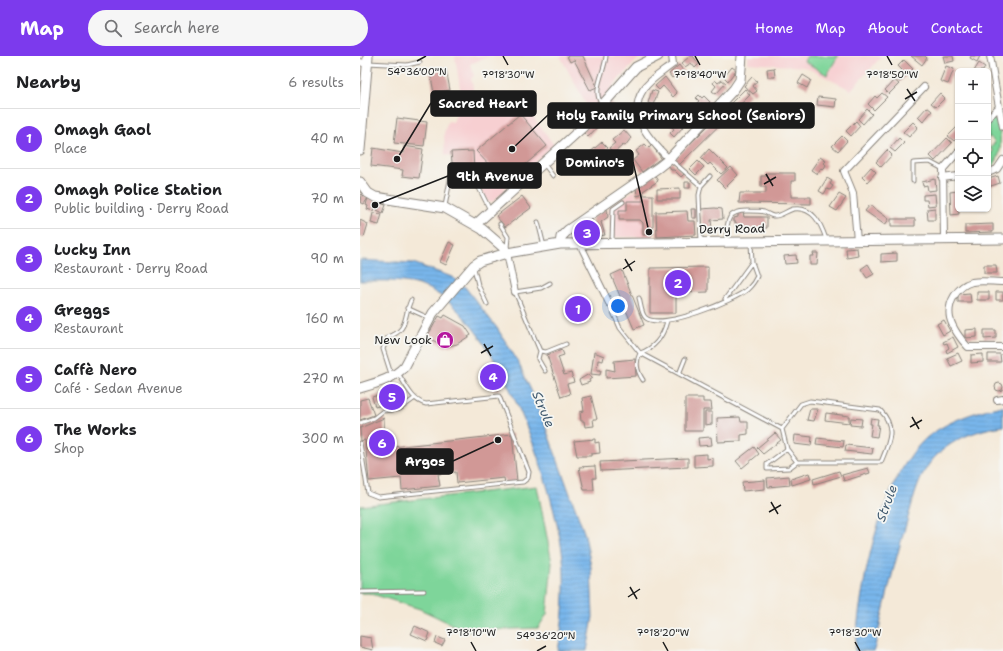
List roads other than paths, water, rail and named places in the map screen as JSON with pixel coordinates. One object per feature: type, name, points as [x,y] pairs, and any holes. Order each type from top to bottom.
[{"type":"street","points":[[475,225],[582,128],[636,67],[658,56]]},
{"type":"street","points":[[669,159],[643,128],[637,114],[638,102],[643,91],[652,80],[673,64],[672,56]]},
{"type":"street","points":[[560,244],[561,237],[568,230],[669,159],[734,89],[740,80],[742,56]]},
{"type":"street","points":[[990,56],[1003,127]]},
{"type":"street","points":[[360,150],[363,129],[365,61]]},
{"type":"street","points":[[857,241],[854,193],[844,171],[924,87]]},
{"type":"street","points":[[991,115],[999,107]]},
{"type":"street","points":[[944,239],[943,169],[955,155]]},
{"type":"street","points":[[991,172],[997,169],[1003,160]]},
{"type":"street","points":[[942,178],[955,176]]},
{"type":"street","points":[[360,182],[364,192],[375,197],[445,208],[475,225],[499,244],[506,253],[515,292]]},
{"type":"street","name":"Derry Road","points":[[471,268],[480,261],[506,253],[560,244],[1003,239]]},
{"type":"street","points":[[580,244],[609,303]]},
{"type":"street","points":[[360,388],[395,375],[405,366],[436,307],[471,268]]},
{"type":"street","points":[[1003,282],[971,282],[959,289],[952,299],[950,318],[968,347],[1003,347]]},
{"type":"lane","points":[[602,105],[597,98],[606,56]]},
{"type":"lane","points":[[365,61],[407,64],[420,62]]},
{"type":"lane","points":[[669,159],[701,186]]},
{"type":"lane","points":[[913,181],[913,163],[930,162],[943,169]]},
{"type":"lane","points":[[544,164],[553,176]]},
{"type":"lane","points":[[445,208],[451,175],[474,173],[477,184],[490,210]]},
{"type":"lane","points":[[700,242],[699,195],[701,186],[710,176]]},
{"type":"lane","points":[[612,243],[613,209],[623,202]]},
{"type":"lane","points":[[726,241],[727,224],[731,215],[738,211],[764,212],[776,216],[794,209],[806,210],[813,215],[821,224],[826,241]]},
{"type":"lane","points":[[538,222],[544,246]]},
{"type":"lane","points":[[500,224],[508,237],[506,253]]},
{"type":"lane","points":[[639,298],[644,315],[647,318],[658,322],[677,320],[747,290],[755,281],[756,271],[752,262],[751,241]]},
{"type":"lane","points":[[724,300],[752,262]]},
{"type":"lane","points":[[471,268],[487,304]]},
{"type":"lane","points":[[544,371],[538,359],[540,351],[515,292],[541,288],[550,284]]},
{"type":"lane","points":[[729,294],[734,296]]},
{"type":"lane","points":[[360,443],[368,493],[378,497],[523,482],[528,478],[530,472],[499,396],[430,404],[419,402],[395,375],[383,349],[388,337],[399,333],[403,328],[410,300]]},
{"type":"lane","points":[[609,303],[620,328],[640,353],[782,429],[787,449],[797,462]]},
{"type":"lane","points":[[407,308],[429,318]]},
{"type":"lane","points":[[643,380],[639,374],[636,360],[640,353],[651,349],[664,333],[667,321]]},
{"type":"lane","points":[[540,351],[546,352],[566,344]]},
{"type":"lane","points":[[679,374],[685,359]]},
{"type":"lane","points":[[360,422],[374,418],[383,411],[400,410],[415,398]]},
{"type":"lane","points":[[782,429],[801,404],[810,401],[880,410],[888,418],[890,427],[889,444],[881,462],[797,462],[789,468],[767,469],[767,464],[787,449]]},
{"type":"lane","points":[[360,592],[424,591]]},
{"type":"water","points":[[360,260],[413,263],[452,277],[465,287],[497,328],[517,360],[536,401],[585,535],[591,567],[593,617],[587,651],[558,651],[563,616],[564,581],[563,558],[558,527],[535,449],[519,408],[500,370],[478,335],[454,307],[429,289],[421,286],[395,281],[360,281]]},
{"type":"water","points":[[1003,406],[1003,426],[976,432],[952,443],[937,455],[921,477],[902,537],[874,651],[855,651],[861,599],[873,541],[893,486],[906,463],[921,443],[948,424],[970,414]]},
{"type":"place","name":"Holy Family Primary School (Seniors)","points":[[512,149]]},
{"type":"place","name":"Sacred Heart","points":[[397,159]]},
{"type":"place","name":"9th Avenue","points":[[375,205]]},
{"type":"place","name":"Domino's","points":[[649,232]]},
{"type":"place","name":"Lucky Inn","points":[[587,233]]},
{"type":"place","name":"Omagh Police Station","points":[[678,283]]},
{"type":"place","name":"Omagh Gaol","points":[[578,309]]},
{"type":"place","name":"New Look","points":[[445,340]]},
{"type":"place","name":"Greggs","points":[[493,377]]},
{"type":"place","name":"Caffè Nero","points":[[392,397]]},
{"type":"place","name":"Argos","points":[[498,440]]},
{"type":"place","name":"The Works","points":[[382,443]]},
{"type":"water label","name":"Strule","points":[[544,409]]},
{"type":"water label","name":"Strule","points":[[886,503]]}]
